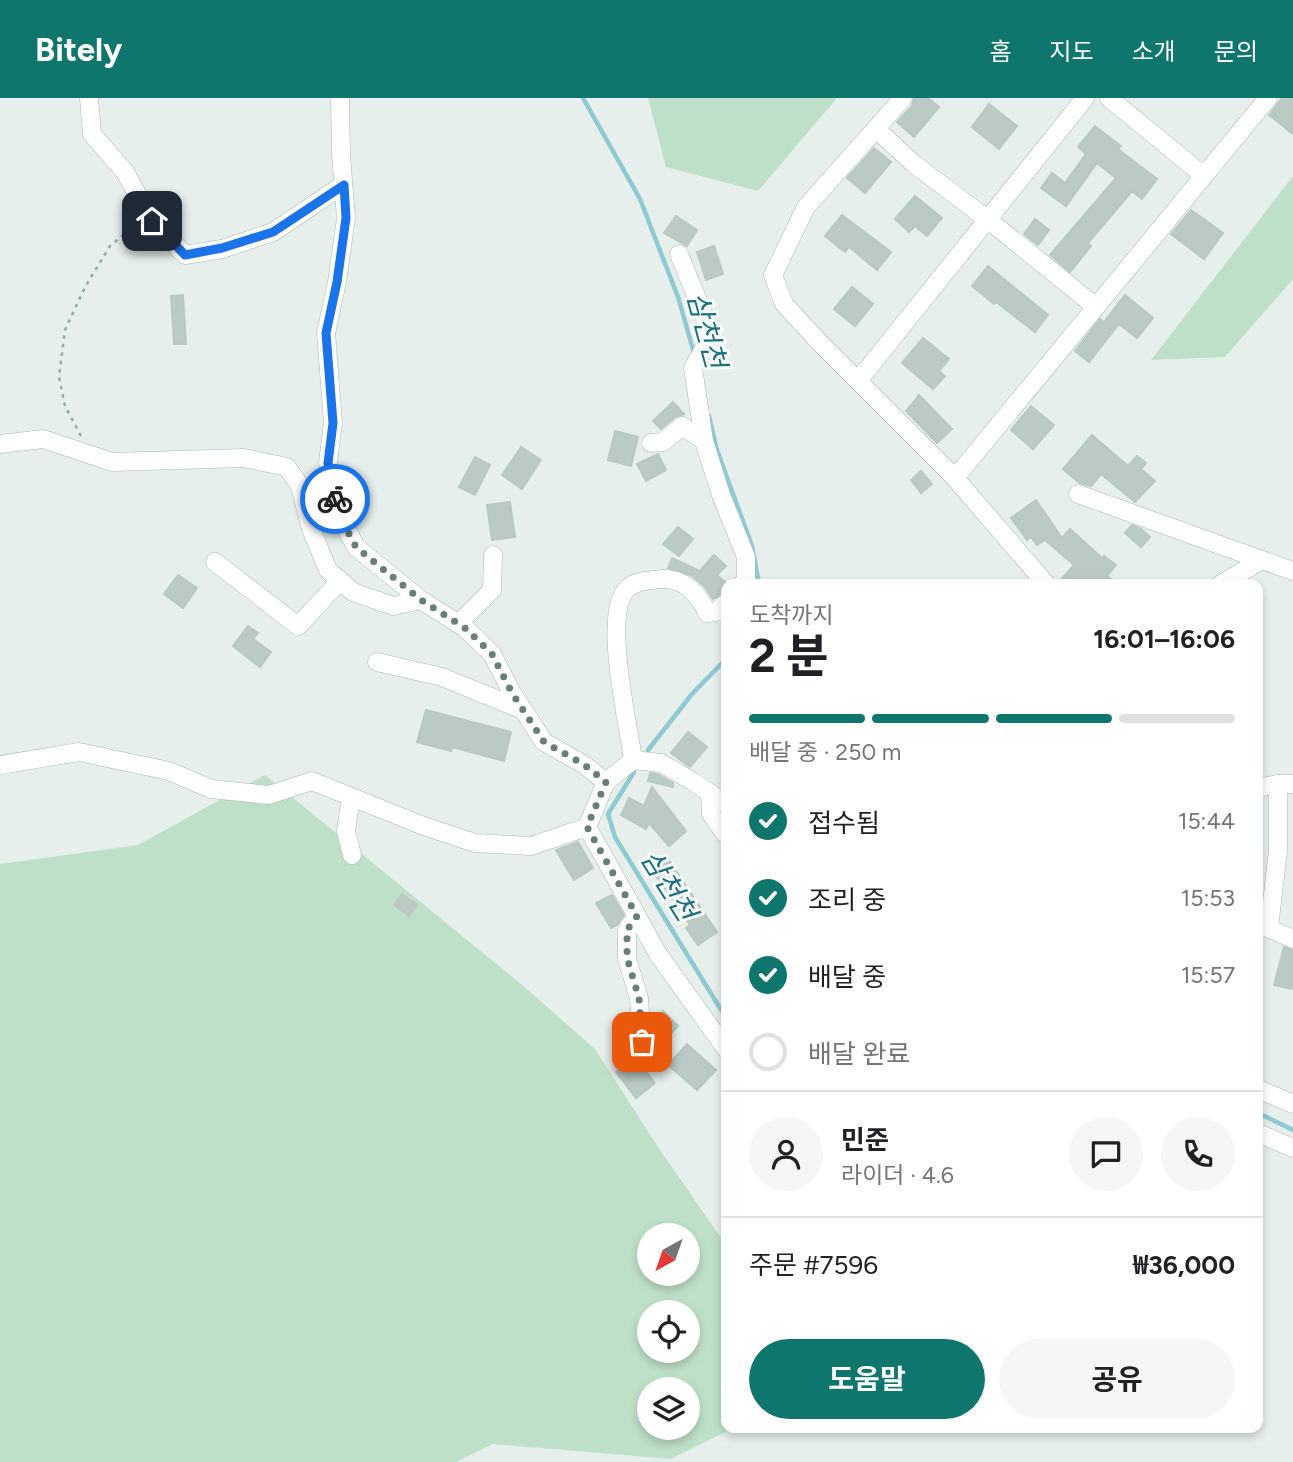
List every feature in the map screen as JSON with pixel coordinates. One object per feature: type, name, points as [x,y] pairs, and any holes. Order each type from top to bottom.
[{"type":"street","points":[[89,98],[92,135],[125,172],[152,221],[185,255],[222,248],[273,232],[344,185]]},
{"type":"street","points":[[340,98],[346,218],[326,333],[333,423],[328,463],[338,513],[356,547],[421,600],[458,624],[492,654],[512,693],[544,742],[583,764],[606,782]]},
{"type":"street","points":[[903,98],[806,207],[773,275],[784,304],[955,478],[1042,579]]},
{"type":"street","points":[[858,381],[1085,98]]},
{"type":"street","points":[[1109,98],[1204,176]]},
{"type":"street","points":[[955,478],[1268,98]]},
{"type":"street","points":[[876,130],[1096,307]]},
{"type":"street","points":[[679,254],[707,323],[702,351],[693,368],[704,441],[721,495],[746,557],[746,579]]},
{"type":"street","points":[[651,443],[663,442],[682,426],[704,441]]},
{"type":"street","points":[[0,444],[43,439],[112,462],[244,458],[287,467],[300,486],[311,529],[328,570],[340,582],[353,592],[393,606],[421,600]]},
{"type":"street","points":[[1078,494],[1293,571]]},
{"type":"street","points":[[458,624],[492,590],[493,555]]},
{"type":"street","points":[[1229,579],[1262,559]]},
{"type":"street","points":[[215,562],[298,626],[340,582]]},
{"type":"street","points":[[633,761],[615,642],[621,596],[629,586],[647,580],[671,579],[684,584],[702,601],[707,613],[721,607]]},
{"type":"street","points":[[377,662],[442,677],[523,710]]},
{"type":"street","points":[[0,765],[79,751],[169,771],[211,789],[269,795],[312,781],[475,843],[531,846],[587,827],[606,782],[633,761],[661,763],[721,801]]},
{"type":"street","points":[[1263,787],[1286,784],[1278,850],[1264,926],[1293,939]]},
{"type":"street","points":[[710,793],[711,814],[721,828]]},
{"type":"street","points":[[351,797],[346,831],[352,855]]},
{"type":"street","points":[[587,827],[657,954],[721,1042]]},
{"type":"street","points":[[637,916],[627,930],[627,958],[639,998],[642,1042]]},
{"type":"street","points":[[1263,1091],[1293,1104]]},
{"type":"street","points":[[1263,1135],[1293,1148]]},
{"type":"path","points":[[89,454],[65,405],[59,377],[65,330],[85,287],[110,247],[148,214]]},
{"type":"green space","points":[[648,98],[837,98],[758,191],[666,167]]},
{"type":"green space","points":[[1293,176],[1293,279],[1225,357],[1151,360]]},
{"type":"green space","points":[[265,775],[521,984],[595,1049],[721,1238],[723,1433],[671,1459],[493,1444],[456,1462],[0,1462],[0,864],[138,845]]},
{"type":"building","points":[[914,98],[928,98],[939,107],[914,137],[897,122],[912,106]]},
{"type":"building","points":[[1282,98],[1293,98],[1293,134],[1269,115]]},
{"type":"building","points":[[989,104],[1017,126],[999,149],[972,127]]},
{"type":"building","points":[[1095,126],[1121,146],[1118,149],[1157,179],[1142,199],[1132,191],[1088,243],[1091,246],[1070,272],[1050,255],[1116,178],[1097,163],[1066,206],[1041,188],[1052,173],[1065,183],[1086,154],[1078,147]]},
{"type":"building","points":[[874,148],[891,162],[865,193],[847,178]]},
{"type":"building","points":[[915,196],[942,218],[927,236],[915,226],[909,232],[895,219]]},
{"type":"building","points":[[1191,210],[1223,233],[1204,259],[1171,234]]},
{"type":"building","points":[[842,215],[891,252],[877,270],[849,247],[845,252],[825,236]]},
{"type":"building","points":[[676,216],[697,230],[687,246],[664,233]]},
{"type":"building","points":[[1035,219],[1049,230],[1038,245],[1024,234]]},
{"type":"building","points":[[714,246],[723,274],[706,280],[697,252]]},
{"type":"building","points":[[988,266],[1048,315],[1035,332],[972,286]]},
{"type":"building","points":[[852,287],[873,304],[855,326],[834,309]]},
{"type":"building","points":[[183,295],[186,344],[174,344],[171,296]]},
{"type":"building","points":[[1125,295],[1153,318],[1137,338],[1119,324],[1089,362],[1075,351],[1100,319],[1104,322]]},
{"type":"building","points":[[923,338],[949,359],[939,371],[945,376],[933,389],[902,363]]},
{"type":"building","points":[[919,395],[952,429],[937,443],[906,411]]},
{"type":"building","points":[[673,402],[684,414],[675,417],[661,429],[653,421]]},
{"type":"building","points":[[1031,406],[1054,425],[1033,449],[1011,430]]},
{"type":"building","points":[[615,431],[638,437],[631,466],[608,460]]},
{"type":"building","points":[[1092,435],[1128,466],[1137,456],[1146,463],[1141,469],[1155,481],[1135,502],[1101,474],[1091,486],[1080,483],[1063,469]]},
{"type":"building","points":[[521,447],[541,460],[522,489],[502,475]]},
{"type":"building","points":[[658,454],[666,470],[646,481],[637,464]]},
{"type":"building","points":[[475,457],[490,465],[475,495],[459,487]]},
{"type":"building","points":[[921,471],[932,484],[921,493],[911,480]]},
{"type":"building","points":[[1036,500],[1062,538],[1070,529],[1102,558],[1104,556],[1116,565],[1107,576],[1111,579],[1061,579],[1074,565],[1045,540],[1037,545],[1031,537],[1027,540],[1011,518]]},
{"type":"building","points":[[510,502],[515,537],[492,540],[487,505]]},
{"type":"building","points":[[1132,525],[1150,537],[1141,547],[1125,533]]},
{"type":"building","points":[[678,527],[693,539],[679,556],[663,544]]},
{"type":"building","points":[[714,555],[726,566],[717,575],[722,579],[721,595],[713,599],[704,586],[691,575],[668,568],[672,558],[700,571]]},
{"type":"building","points":[[178,575],[197,588],[183,608],[164,594]]},
{"type":"building","points":[[248,626],[258,633],[253,639],[271,652],[260,667],[233,646]]},
{"type":"building","points":[[426,710],[511,732],[504,761],[452,747],[451,751],[417,742]]},
{"type":"building","points":[[688,732],[707,747],[690,767],[671,753]]},
{"type":"building","points":[[650,773],[673,783],[673,787],[648,781]]},
{"type":"building","points":[[652,787],[686,831],[669,846],[649,823],[646,829],[621,815],[629,798],[644,806]]},
{"type":"building","points":[[578,842],[593,868],[574,880],[556,850]]},
{"type":"building","points":[[666,856],[717,932],[698,945],[686,928],[690,925],[650,867]]},
{"type":"building","points":[[402,894],[417,905],[409,916],[394,905]]},
{"type":"building","points":[[612,895],[624,915],[617,925],[611,928],[596,903]]},
{"type":"building","points":[[1284,947],[1293,950],[1293,989],[1274,985]]},
{"type":"building","points":[[663,1011],[678,1026],[669,1035],[654,1021]]},
{"type":"building","points":[[687,1044],[716,1070],[697,1090],[668,1065]]},
{"type":"building","points":[[635,1057],[655,1083],[636,1098],[616,1072]]},
{"type":"waterway","name":"삼천천","points":[[583,98],[640,199],[678,297],[694,353]]},
{"type":"waterway","name":"삼천천","points":[[709,416],[717,450],[752,546],[758,579]]},
{"type":"waterway","name":"삼천천","points":[[648,750],[692,694],[721,664]]},
{"type":"waterway","name":"삼천천","points":[[634,772],[608,814],[615,837],[721,1010]]},
{"type":"waterway","name":"삼천천","points":[[1263,1115],[1293,1130]]},
{"type":"way so far","points":[[335,499],[338,513],[356,547],[421,600],[465,628],[492,654],[512,693],[544,742],[583,764],[606,782],[587,827],[637,916],[627,930],[627,958],[639,998],[642,1042]]},
{"type":"route","points":[[152,221],[185,255],[222,248],[273,232],[344,185],[346,218],[326,333],[333,423],[328,463],[335,499]]}]
